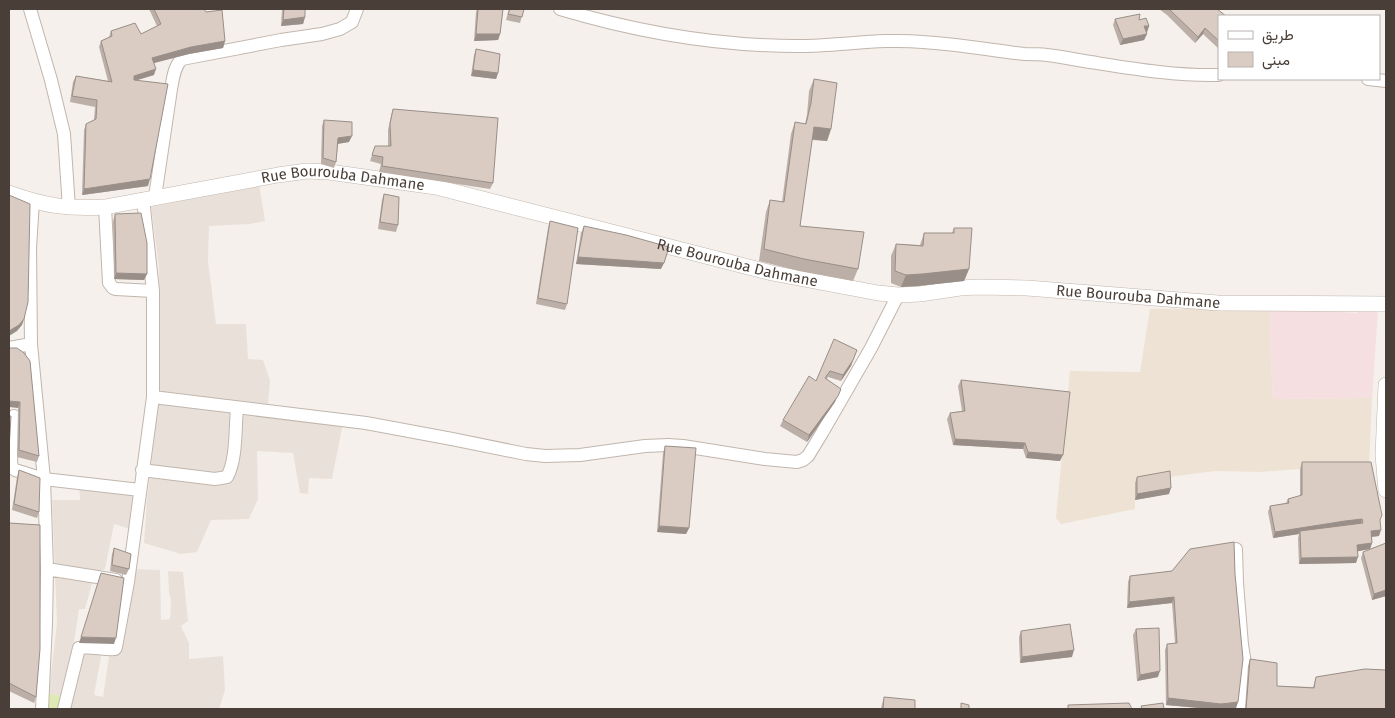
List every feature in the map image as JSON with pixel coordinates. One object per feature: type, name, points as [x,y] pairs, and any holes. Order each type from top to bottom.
[{"type":"street","points":[[30,9],[51,80],[64,134],[68,208]]},
{"type":"street","points":[[64,709],[79,648],[116,649],[128,582],[153,397],[153,292],[149,198],[174,74],[182,59],[322,34],[340,29],[352,22],[357,9]]},
{"type":"street","points":[[560,9],[685,38],[730,43],[800,46],[843,45],[884,41],[922,42],[1047,55],[1195,76],[1218,75]]},
{"type":"street","name":"Rue Bourouba Dahmane","points":[[9,193],[50,206],[68,208],[105,207],[278,174],[307,171],[329,172],[408,182],[444,189],[772,273],[878,293],[898,295],[960,288],[1027,288],[1218,303],[1386,304]]},
{"type":"street","points":[[33,202],[30,248],[31,344],[44,479],[47,569],[42,709]]},
{"type":"street","points":[[105,207],[109,283],[116,289],[153,292]]},
{"type":"street","points":[[153,397],[366,423],[545,456],[580,455],[644,446],[668,445],[797,462],[808,456],[822,433],[871,348],[898,295]]},
{"type":"street","points":[[9,348],[31,344]]},
{"type":"street","points":[[1386,385],[1383,455],[1386,490]]},
{"type":"street","points":[[142,470],[215,479],[227,477],[233,450],[237,408]]},
{"type":"street","points":[[14,416],[11,462],[15,470],[44,479],[140,490]]},
{"type":"street","points":[[1236,549],[1242,645],[1246,669],[1240,709]]},
{"type":"street","points":[[47,569],[128,582]]},
{"type":"shaded area","points":[[259,184],[265,221],[250,224],[209,226],[208,261],[216,324],[246,324],[248,359],[263,360],[270,380],[268,405],[297,413],[344,418],[332,479],[309,478],[308,494],[300,493],[293,453],[257,451],[258,499],[249,519],[211,520],[197,552],[181,554],[144,543],[160,388],[159,267],[151,207]]},
{"type":"shaded area","points":[[1358,307],[1378,311],[1372,398],[1273,399],[1270,335],[1271,308],[1357,313]]},
{"type":"shaded area","points":[[1271,308],[1270,335],[1273,399],[1372,398],[1369,468],[1300,469],[1260,472],[1216,471],[1135,483],[1135,509],[1061,524],[1056,518],[1070,371],[1140,372],[1150,309]]},
{"type":"shaded area","points":[[79,485],[133,494],[131,529],[114,524],[105,569],[95,572],[85,609],[79,609],[71,663],[63,697],[49,693],[57,622],[52,500],[80,500]]},
{"type":"shaded area","points":[[135,569],[160,570],[161,620],[170,619],[171,599],[168,571],[183,572],[188,621],[181,626],[189,643],[189,659],[223,656],[225,690],[219,709],[66,709],[83,649],[102,651],[94,695],[103,697],[109,656],[120,654]]},
{"type":"green space","points":[[49,693],[63,697],[60,709],[47,709]]},
{"type":"building","points":[[154,9],[204,9],[206,12],[222,10],[225,41],[191,47],[152,58],[156,69],[134,76],[134,80],[168,84],[150,179],[84,189],[86,124],[96,119],[97,100],[72,96],[76,76],[112,82],[101,41],[112,36],[111,31],[135,23],[141,34],[161,24]]},
{"type":"building","points":[[284,9],[305,9],[305,17],[283,20]]},
{"type":"building","points":[[478,9],[503,9],[500,34],[476,34]]},
{"type":"building","points":[[510,9],[524,9],[522,17],[508,14]]},
{"type":"building","points":[[1169,9],[1217,9],[1225,15],[1218,15],[1218,40],[1205,28],[1198,37]]},
{"type":"building","points":[[1140,14],[1139,20],[1146,18],[1149,26],[1144,26],[1147,34],[1123,39],[1115,19]]},
{"type":"building","points":[[476,49],[500,54],[498,73],[473,70]]},
{"type":"building","points":[[814,79],[837,83],[831,129],[814,127],[800,226],[864,232],[858,269],[764,249],[770,200],[784,202],[795,122],[806,124]]},
{"type":"building","points":[[393,109],[498,118],[493,183],[382,166],[383,157],[372,155],[375,146],[391,146],[390,124]]},
{"type":"building","points":[[324,120],[352,122],[352,136],[338,138],[336,162],[323,158]]},
{"type":"building","points":[[384,194],[399,197],[398,225],[380,222]]},
{"type":"building","points":[[9,195],[30,204],[28,302],[24,319],[19,325],[9,331]]},
{"type":"building","points":[[141,213],[147,243],[147,274],[116,273],[115,214]]},
{"type":"building","points":[[550,221],[578,228],[567,304],[538,298]]},
{"type":"building","points":[[584,226],[669,247],[664,263],[578,257]]},
{"type":"building","points":[[954,228],[972,228],[969,269],[906,275],[895,271],[896,244],[923,246],[924,233],[954,233]]},
{"type":"building","points":[[834,339],[857,350],[843,375],[830,371],[825,378],[841,389],[838,396],[809,435],[783,420],[809,376],[816,381]]},
{"type":"building","points":[[9,348],[17,348],[30,361],[39,456],[19,450],[20,402],[9,401]]},
{"type":"building","points":[[961,380],[1070,392],[1063,455],[1028,452],[1025,443],[955,439],[950,413],[965,411]]},
{"type":"building","points":[[9,416],[11,416],[9,449]]},
{"type":"building","points":[[665,446],[696,448],[689,528],[659,526]]},
{"type":"building","points":[[1302,462],[1371,462],[1382,515],[1380,520],[1381,530],[1371,531],[1372,543],[1357,545],[1358,557],[1301,558],[1300,531],[1363,523],[1362,519],[1275,532],[1270,506],[1289,503],[1288,499],[1302,495]]},
{"type":"building","points":[[19,470],[40,478],[39,512],[14,504]]},
{"type":"building","points":[[1170,471],[1171,488],[1137,494],[1137,477]]},
{"type":"building","points":[[9,523],[40,525],[40,649],[36,697],[9,683]]},
{"type":"building","points":[[1234,542],[1243,659],[1238,702],[1221,704],[1168,698],[1167,644],[1177,643],[1174,597],[1129,602],[1130,576],[1172,571],[1190,549]]},
{"type":"building","points":[[1386,543],[1386,590],[1374,594],[1363,552]]},
{"type":"building","points":[[114,548],[131,554],[129,569],[112,565]]},
{"type":"building","points":[[101,573],[124,578],[116,638],[81,637]]},
{"type":"building","points":[[1070,624],[1074,650],[1022,657],[1021,631]]},
{"type":"building","points":[[1159,628],[1160,671],[1140,675],[1136,629]]},
{"type":"building","points":[[1250,659],[1277,663],[1277,686],[1314,688],[1316,677],[1365,669],[1386,670],[1386,709],[1246,709]]},
{"type":"building","points":[[884,697],[915,700],[915,709],[883,709]]},
{"type":"building","points":[[961,703],[969,705],[969,709],[961,709]]},
{"type":"building","points":[[1129,703],[1132,709],[1068,709],[1068,705]]},
{"type":"building","points":[[1163,703],[1164,709],[1142,709],[1141,706]]}]
